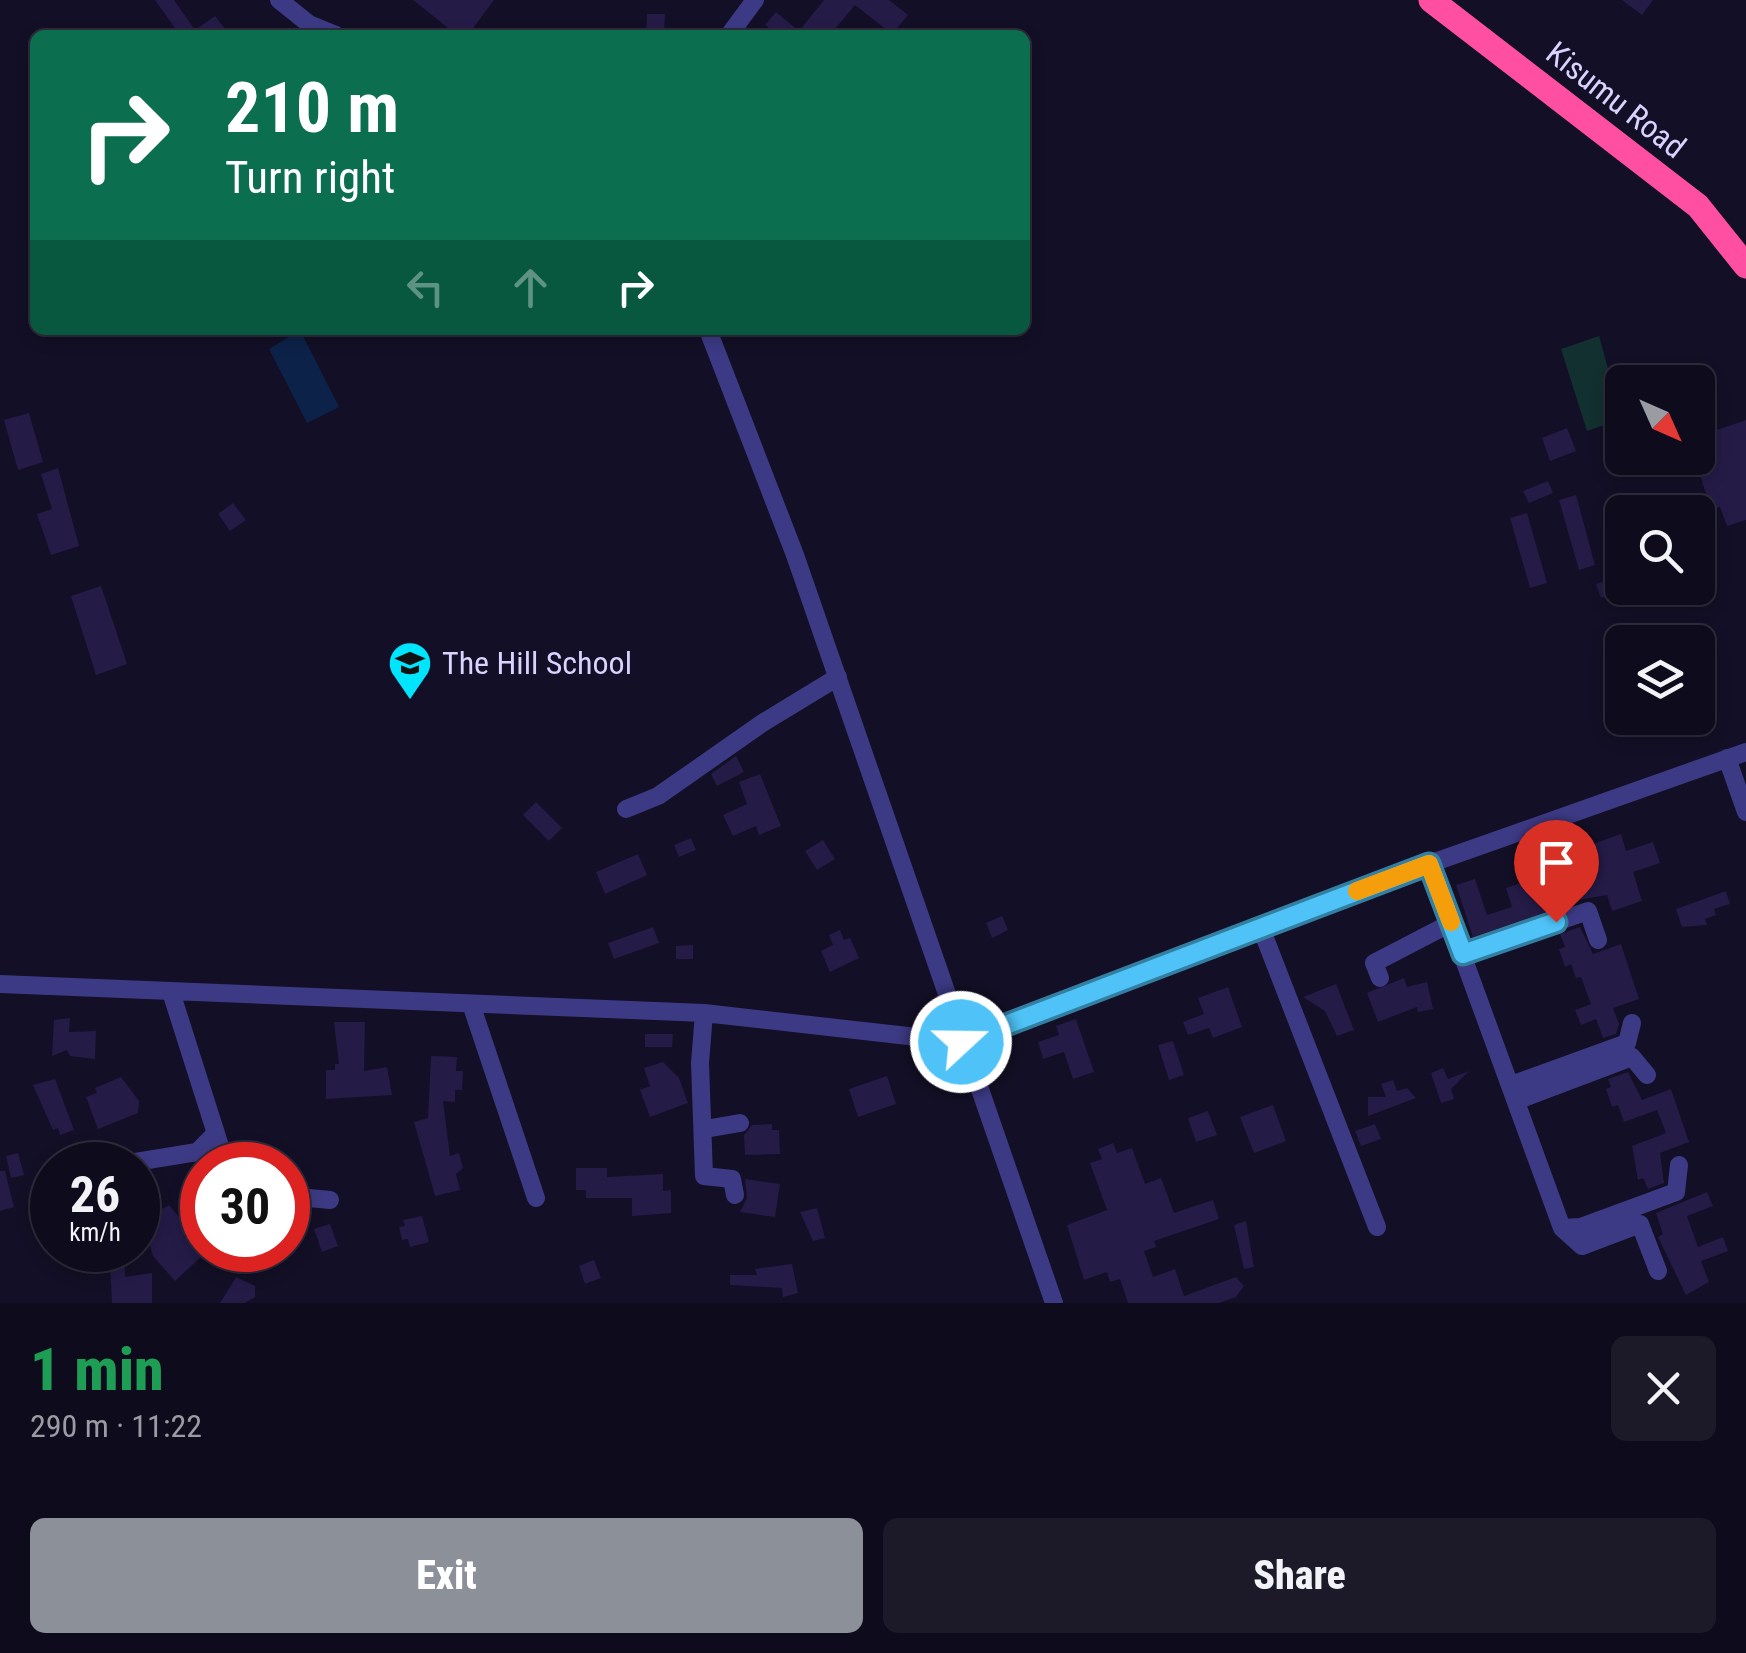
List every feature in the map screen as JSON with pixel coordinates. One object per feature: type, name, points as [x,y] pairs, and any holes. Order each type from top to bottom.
[{"type":"highway","name":"Kisumu Road","points":[[1432,0],[1698,206],[1746,266]]},
{"type":"street","points":[[279,0],[309,24],[324,30]]},
{"type":"street","points":[[733,30],[756,0]]},
{"type":"street","points":[[710,335],[838,678],[1054,1303]]},
{"type":"street","points":[[626,809],[658,796],[764,722],[838,678]]},
{"type":"street","points":[[0,984],[704,1013],[961,1042],[1429,864],[1746,752]]},
{"type":"street","points":[[1727,758],[1746,812]]},
{"type":"street","points":[[1429,864],[1562,1228],[1582,1246],[1640,1224],[1658,1271]]},
{"type":"street","points":[[1463,954],[1588,911],[1598,940]]},
{"type":"street","points":[[1380,978],[1374,963],[1451,923]]},
{"type":"street","points":[[1261,928],[1377,1228]]},
{"type":"street","points":[[171,992],[216,1142]]},
{"type":"street","points":[[471,1004],[536,1198]]},
{"type":"street","points":[[704,1013],[700,1064],[704,1176],[732,1178],[735,1195]]},
{"type":"street","points":[[1513,1093],[1627,1044],[1632,1023]]},
{"type":"street","points":[[1513,1093],[1632,1058],[1648,1076]]},
{"type":"street","points":[[705,1130],[740,1124]]},
{"type":"street","points":[[160,1158],[197,1152],[213,1136]]},
{"type":"street","points":[[1562,1228],[1581,1226],[1676,1192],[1679,1165]]},
{"type":"street","points":[[310,1198],[330,1200]]},
{"type":"green space","points":[[1599,336],[1607,365],[1605,425],[1587,431],[1561,349]]},
{"type":"water","points":[[292,335],[303,335],[339,407],[307,423],[269,349]]},
{"type":"building","points":[[155,0],[174,0],[195,30],[176,30]]},
{"type":"building","points":[[413,0],[494,0],[472,30],[451,30]]},
{"type":"building","points":[[824,0],[889,0],[908,15],[895,30],[887,30],[855,5],[834,30],[800,30]]},
{"type":"building","points":[[1622,0],[1653,0],[1642,15]]},
{"type":"building","points":[[776,12],[798,30],[772,30],[765,25]]},
{"type":"building","points":[[647,14],[665,14],[664,30],[646,30]]},
{"type":"building","points":[[215,16],[224,30],[195,30]]},
{"type":"building","points":[[29,413],[43,462],[18,470],[4,420]]},
{"type":"building","points":[[1746,420],[1746,520],[1727,526],[1720,507],[1715,509],[1715,495],[1706,495],[1700,475],[1715,475],[1715,431]]},
{"type":"building","points":[[1567,428],[1576,451],[1550,461],[1542,438]]},
{"type":"building","points":[[58,468],[79,546],[51,555],[37,514],[52,509],[41,474]]},
{"type":"building","points":[[1548,481],[1553,493],[1529,503],[1523,491]]},
{"type":"building","points":[[1576,495],[1595,565],[1579,570],[1559,500]]},
{"type":"building","points":[[233,503],[246,520],[230,531],[218,514]]},
{"type":"building","points":[[1527,513],[1547,583],[1530,588],[1510,518]]},
{"type":"building","points":[[1605,581],[1605,597],[1601,598],[1596,584]]},
{"type":"building","points":[[101,586],[127,664],[96,675],[71,596]]},
{"type":"building","points":[[736,756],[744,772],[717,786],[711,774]]},
{"type":"building","points":[[760,774],[781,826],[759,835],[756,826],[733,836],[723,815],[747,804],[739,782]]},
{"type":"building","points":[[536,802],[562,828],[549,841],[523,815]]},
{"type":"building","points":[[1576,829],[1587,846],[1621,834],[1626,851],[1653,842],[1660,863],[1633,872],[1642,901],[1612,911],[1607,895],[1584,899],[1473,937],[1456,885],[1475,879],[1487,915],[1512,907],[1506,888],[1527,881],[1523,870],[1543,864],[1539,852],[1552,848],[1549,839]]},
{"type":"building","points":[[691,838],[696,850],[679,857],[674,845]]},
{"type":"building","points":[[823,840],[835,859],[817,870],[805,851]]},
{"type":"building","points":[[638,854],[647,875],[605,894],[596,872]]},
{"type":"building","points":[[1726,891],[1730,904],[1714,909],[1716,915],[1705,919],[1707,925],[1682,927],[1676,909]]},
{"type":"building","points":[[1002,916],[1008,930],[992,938],[986,923]]},
{"type":"building","points":[[653,927],[659,943],[614,959],[608,943]]},
{"type":"building","points":[[1580,927],[1593,954],[1621,944],[1639,999],[1613,1008],[1619,1024],[1616,1034],[1603,1038],[1596,1019],[1581,1025],[1575,1010],[1591,1004],[1581,977],[1576,978],[1571,964],[1565,967],[1559,949],[1565,947],[1560,934]]},
{"type":"building","points":[[840,930],[844,940],[850,938],[859,958],[830,972],[821,951],[833,945],[829,935]]},
{"type":"building","points":[[693,945],[693,959],[676,959],[676,946]]},
{"type":"building","points":[[1404,978],[1407,987],[1427,982],[1433,1009],[1418,1012],[1417,1007],[1378,1022],[1367,993]]},
{"type":"building","points":[[1336,984],[1354,1030],[1337,1036],[1325,1011],[1303,997]]},
{"type":"building","points":[[1228,987],[1242,1027],[1213,1038],[1209,1028],[1188,1035],[1183,1022],[1204,1014],[1198,998]]},
{"type":"building","points":[[70,1018],[69,1032],[96,1031],[95,1059],[70,1056],[67,1050],[52,1056],[54,1020]]},
{"type":"building","points":[[1076,1019],[1094,1072],[1073,1079],[1064,1052],[1043,1059],[1038,1042],[1059,1035],[1056,1026]]},
{"type":"building","points":[[334,1022],[365,1022],[364,1071],[387,1067],[392,1095],[326,1099],[326,1070],[335,1070],[335,1064],[339,1064]]},
{"type":"building","points":[[645,1034],[673,1034],[672,1047],[645,1047]]},
{"type":"building","points":[[1173,1041],[1184,1075],[1169,1080],[1158,1045]]},
{"type":"building","points":[[431,1056],[457,1057],[456,1071],[463,1071],[462,1090],[455,1090],[455,1102],[443,1101],[450,1156],[459,1153],[463,1168],[456,1174],[460,1190],[435,1196],[414,1122],[428,1118]]},
{"type":"building","points":[[663,1062],[679,1078],[688,1103],[650,1117],[640,1090],[650,1086],[644,1068]]},
{"type":"building","points":[[1443,1068],[1448,1079],[1469,1071],[1451,1089],[1454,1099],[1441,1103],[1431,1073]]},
{"type":"building","points":[[1628,1072],[1642,1100],[1671,1089],[1689,1142],[1660,1153],[1664,1183],[1648,1189],[1643,1178],[1638,1180],[1632,1146],[1666,1133],[1657,1110],[1624,1122],[1618,1105],[1612,1107],[1606,1089],[1611,1087],[1608,1079]]},
{"type":"building","points":[[887,1076],[896,1104],[858,1117],[849,1089]]},
{"type":"building","points":[[121,1077],[139,1101],[138,1113],[98,1129],[86,1097],[97,1093],[95,1088]]},
{"type":"building","points":[[55,1079],[74,1130],[60,1135],[58,1128],[53,1130],[33,1085]]},
{"type":"building","points":[[1393,1080],[1397,1091],[1407,1088],[1416,1098],[1368,1116],[1368,1097],[1386,1097],[1381,1084]]},
{"type":"building","points":[[1273,1105],[1286,1141],[1254,1153],[1240,1117]]},
{"type":"building","points":[[1208,1111],[1217,1135],[1196,1142],[1188,1118]]},
{"type":"building","points":[[772,1124],[772,1130],[779,1130],[780,1154],[745,1155],[744,1135],[752,1125]]},
{"type":"building","points":[[1375,1124],[1381,1139],[1361,1146],[1355,1131]]},
{"type":"building","points":[[1113,1143],[1117,1153],[1132,1148],[1145,1184],[1161,1178],[1174,1213],[1213,1200],[1219,1219],[1154,1241],[1156,1247],[1144,1251],[1153,1277],[1175,1269],[1184,1296],[1236,1277],[1244,1286],[1236,1297],[1219,1303],[1128,1303],[1120,1279],[1110,1282],[1107,1272],[1084,1280],[1067,1225],[1107,1210],[1090,1163],[1102,1159],[1098,1149]]},
{"type":"building","points":[[18,1153],[24,1175],[11,1178],[6,1156]]},
{"type":"building","points":[[576,1168],[607,1168],[607,1177],[663,1174],[663,1191],[671,1190],[671,1213],[632,1216],[632,1198],[586,1198],[586,1190],[576,1190]]},
{"type":"building","points":[[0,1171],[5,1171],[14,1207],[0,1211]]},
{"type":"building","points":[[745,1179],[780,1184],[775,1217],[740,1212],[747,1198]]},
{"type":"building","points":[[1707,1192],[1713,1206],[1687,1216],[1698,1247],[1723,1237],[1728,1251],[1701,1261],[1709,1282],[1686,1295],[1658,1237],[1663,1234],[1656,1213]]},
{"type":"building","points":[[169,1205],[180,1218],[180,1272],[185,1272],[175,1281],[160,1264],[160,1210]]},
{"type":"building","points":[[817,1208],[825,1238],[813,1241],[800,1212]]},
{"type":"building","points":[[422,1216],[429,1242],[410,1247],[408,1239],[402,1240],[399,1227],[405,1226],[403,1220]]},
{"type":"building","points":[[1246,1221],[1254,1267],[1244,1269],[1234,1225]]},
{"type":"building","points":[[330,1224],[338,1246],[322,1252],[314,1229]]},
{"type":"building","points":[[594,1260],[601,1278],[585,1284],[579,1266]]},
{"type":"building","points":[[792,1264],[798,1293],[783,1297],[782,1288],[730,1285],[730,1275],[757,1275],[755,1269]]},
{"type":"building","points":[[110,1272],[125,1272],[125,1277],[152,1273],[152,1303],[112,1303]]},
{"type":"building","points":[[236,1277],[255,1286],[255,1297],[245,1303],[220,1303]]},
{"type":"slow traffic","points":[[1357,891],[1429,864],[1451,922]]},
{"type":"place","name":"The Hill School","points":[[410,701]]},
{"type":"route","points":[[961,1042],[1429,864],[1463,954],[1556,922]]}]
